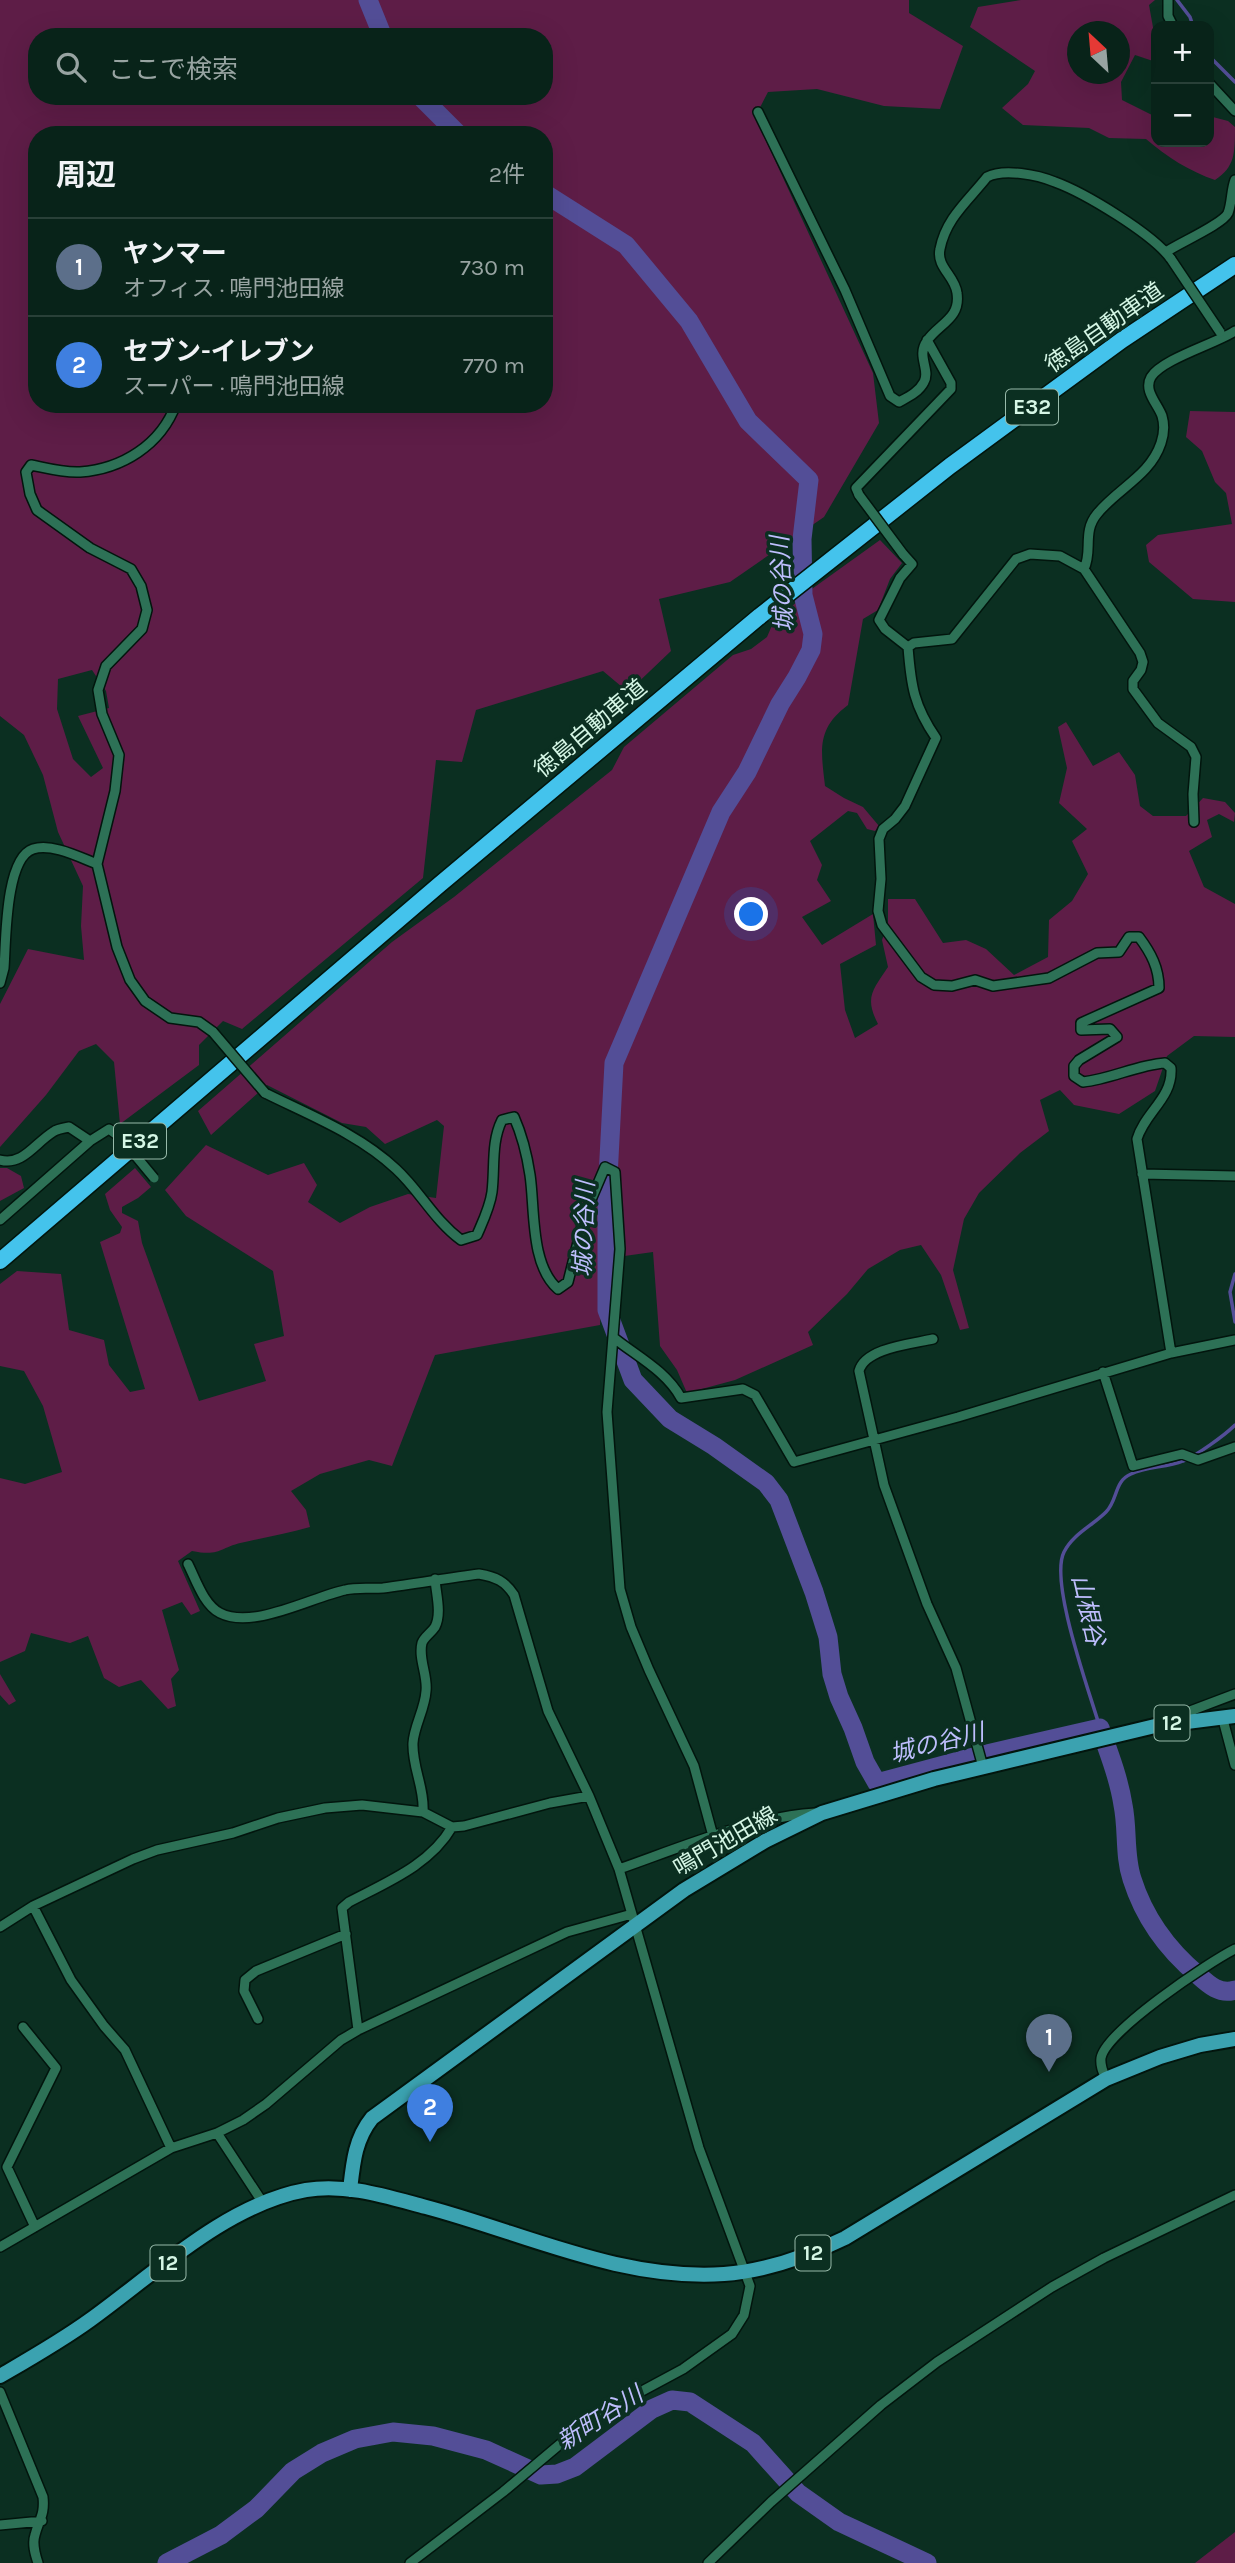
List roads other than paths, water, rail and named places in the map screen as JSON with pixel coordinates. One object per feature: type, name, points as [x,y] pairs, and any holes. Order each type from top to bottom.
[{"type":"highway","name":"徳島自動車道","points":[[0,1261],[628,725],[834,556],[950,466],[1122,340],[1235,265]]},
{"type":"main road","name":"鳴門池田線","points":[[350,2190],[361,2131],[372,2118],[634,1920],[765,1841],[822,1813],[901,1788],[1104,1738],[1193,1720],[1228,1716]]},
{"type":"main road","name":"12","points":[[0,2376],[89,2321],[229,2220],[262,2203],[309,2190],[350,2190],[438,2210],[589,2257],[645,2271],[684,2275],[746,2271],[813,2253],[845,2238],[1106,2079],[1170,2054],[1235,2039]]},
{"type":"street","points":[[1168,0],[1170,21]]},
{"type":"street","points":[[1210,84],[1235,111]]},
{"type":"street","points":[[758,111],[845,290],[890,396],[899,402],[922,386],[926,377],[922,360],[923,349],[927,340],[951,318],[957,299],[957,290],[939,260],[950,219],[987,177],[995,173],[1040,177],[1057,182],[1126,222],[1169,255],[1222,335]]},
{"type":"street","points":[[1169,255],[1183,240],[1223,221],[1229,211],[1235,180]]},
{"type":"street","points":[[1084,569],[1087,562],[1087,534],[1097,514],[1141,477],[1159,448],[1164,432],[1162,416],[1149,391],[1150,379],[1160,367],[1235,331]]},
{"type":"street","points":[[927,340],[951,383],[951,389],[856,488],[912,564],[900,578],[879,620],[890,634],[908,647],[915,699],[920,714],[936,738],[905,806],[883,829],[880,839],[881,879],[878,911],[882,925],[921,977],[934,985],[952,986],[975,980],[993,986],[1049,978],[1097,953],[1119,952],[1129,937],[1139,937],[1156,965],[1159,988],[1081,1023],[1081,1030],[1110,1029],[1117,1037],[1073,1066],[1074,1076],[1083,1082],[1105,1079],[1153,1064],[1165,1063],[1171,1068],[1168,1093],[1141,1126],[1137,1139],[1171,1353]]},
{"type":"street","points":[[172,413],[151,444],[111,468],[77,472],[31,465],[26,472],[30,494],[37,510],[90,548],[131,569],[141,586],[147,610],[142,629],[106,666],[97,690],[118,755],[115,791],[97,864],[117,947],[130,980],[145,1002],[170,1018],[199,1021],[213,1032],[265,1093],[350,1135],[393,1166],[438,1220],[461,1240],[477,1234],[487,1212],[492,1194],[495,1134],[502,1119],[514,1117],[522,1134],[530,1174],[538,1251],[552,1284],[558,1289],[568,1282],[585,1214],[605,1167],[615,1172],[620,1249],[607,1412],[620,1589],[631,1627],[694,1766],[713,1836]]},
{"type":"street","points":[[908,647],[914,643],[952,639],[1016,559],[1030,554],[1060,556],[1084,569],[1140,653],[1143,662],[1133,681],[1133,689],[1158,723],[1191,747],[1196,757],[1192,794],[1194,822]]},
{"type":"street","points":[[0,983],[5,968],[13,873],[21,857],[33,849],[52,849],[97,864]]},
{"type":"street","points":[[0,1160],[9,1163],[21,1159],[55,1130],[69,1127],[90,1141]]},
{"type":"street","points":[[0,1220],[90,1141],[109,1129],[120,1137],[154,1178]]},
{"type":"street","points":[[1142,1174],[1235,1176]]},
{"type":"street","points":[[614,1338],[658,1369],[675,1387],[681,1398],[743,1389],[755,1395],[794,1462],[958,1417],[1171,1353],[1235,1340]]},
{"type":"street","points":[[933,1339],[870,1354],[861,1363],[859,1371],[884,1485],[927,1604],[956,1668],[983,1768]]},
{"type":"street","points":[[1103,1372],[1133,1466],[1182,1454],[1198,1460],[1235,1447]]},
{"type":"street","points":[[188,1564],[208,1602],[217,1612],[229,1617],[261,1616],[292,1609],[347,1590],[381,1588],[435,1579],[479,1574],[492,1576],[506,1583],[514,1595],[548,1711],[589,1796],[619,1869],[699,2148],[750,2286],[744,2315],[732,2334],[683,2369],[596,2418],[410,2563]]},
{"type":"street","points":[[423,1812],[424,1804],[414,1762],[413,1741],[427,1687],[421,1647],[439,1618],[435,1579]]},
{"type":"street","points":[[1193,1720],[1190,1712],[1235,1694]]},
{"type":"street","points":[[1228,1716],[1235,1765]]},
{"type":"street","points":[[0,1927],[33,1906],[132,1859],[157,1850],[233,1833],[278,1818],[325,1808],[362,1805],[423,1812],[452,1827],[589,1796]]},
{"type":"street","points":[[619,1869],[713,1836],[775,1819],[822,1813]]},
{"type":"street","points":[[358,2030],[342,1908],[422,1861],[442,1844],[452,1827]]},
{"type":"street","points":[[33,1906],[71,1980],[125,2050],[171,2148]]},
{"type":"street","points":[[0,2247],[171,2148],[217,2133],[243,2120],[266,2104],[341,2040],[358,2030],[567,1932],[634,1920]]},
{"type":"street","points":[[258,2019],[244,1991],[245,1980],[256,1971],[346,1934]]},
{"type":"street","points":[[1106,2079],[1101,2056],[1111,2039],[1200,1969],[1235,1949]]},
{"type":"street","points":[[23,2026],[56,2068],[8,2167],[35,2227]]},
{"type":"street","points":[[217,2133],[262,2203]]},
{"type":"street","points":[[708,2563],[771,2502],[881,2405],[937,2362],[989,2326],[1104,2258],[1235,2195]]},
{"type":"street","points":[[0,2392],[43,2497],[44,2510],[34,2535],[34,2551],[38,2563]]},
{"type":"street","points":[[0,2525],[41,2521]]},
{"type":"waterway","name":"城の谷川","points":[[368,0],[379,28]]},
{"type":"waterway","points":[[1177,0],[1191,21]]},
{"type":"waterway","points":[[1214,61],[1235,82]]},
{"type":"waterway","name":"城の谷川","points":[[429,105],[450,126]]},
{"type":"waterway","name":"城の谷川","points":[[553,199],[626,245],[689,321],[748,421],[809,480],[802,539],[803,595],[813,634],[811,650],[780,704],[747,772],[721,812],[614,1063],[607,1196],[607,1310],[633,1380],[670,1419],[766,1483],[779,1500],[828,1637],[832,1674],[839,1697],[865,1762],[877,1783],[1100,1728],[1119,1786],[1130,1870],[1143,1907],[1167,1944],[1187,1965],[1215,1988],[1235,1990]]},
{"type":"waterway","name":"山根谷","points":[[1235,1274],[1230,1292],[1235,1322]]},
{"type":"waterway","name":"山根谷","points":[[1100,1728],[1066,1612],[1061,1567],[1064,1552],[1078,1535],[1106,1512],[1126,1477],[1137,1471],[1189,1458],[1235,1425]]},
{"type":"waterway","name":"新町谷川","points":[[167,2563],[221,2535],[256,2509],[293,2471],[322,2453],[355,2439],[393,2432],[433,2436],[486,2450],[541,2475],[557,2474],[575,2467],[652,2409],[672,2400],[690,2402],[753,2443],[798,2493],[839,2522],[927,2563]]},
{"type":"place","name":"ヤンマー","points":[[1049,2072]]},
{"type":"place","name":"セブン-イレブン","points":[[430,2142]]}]
